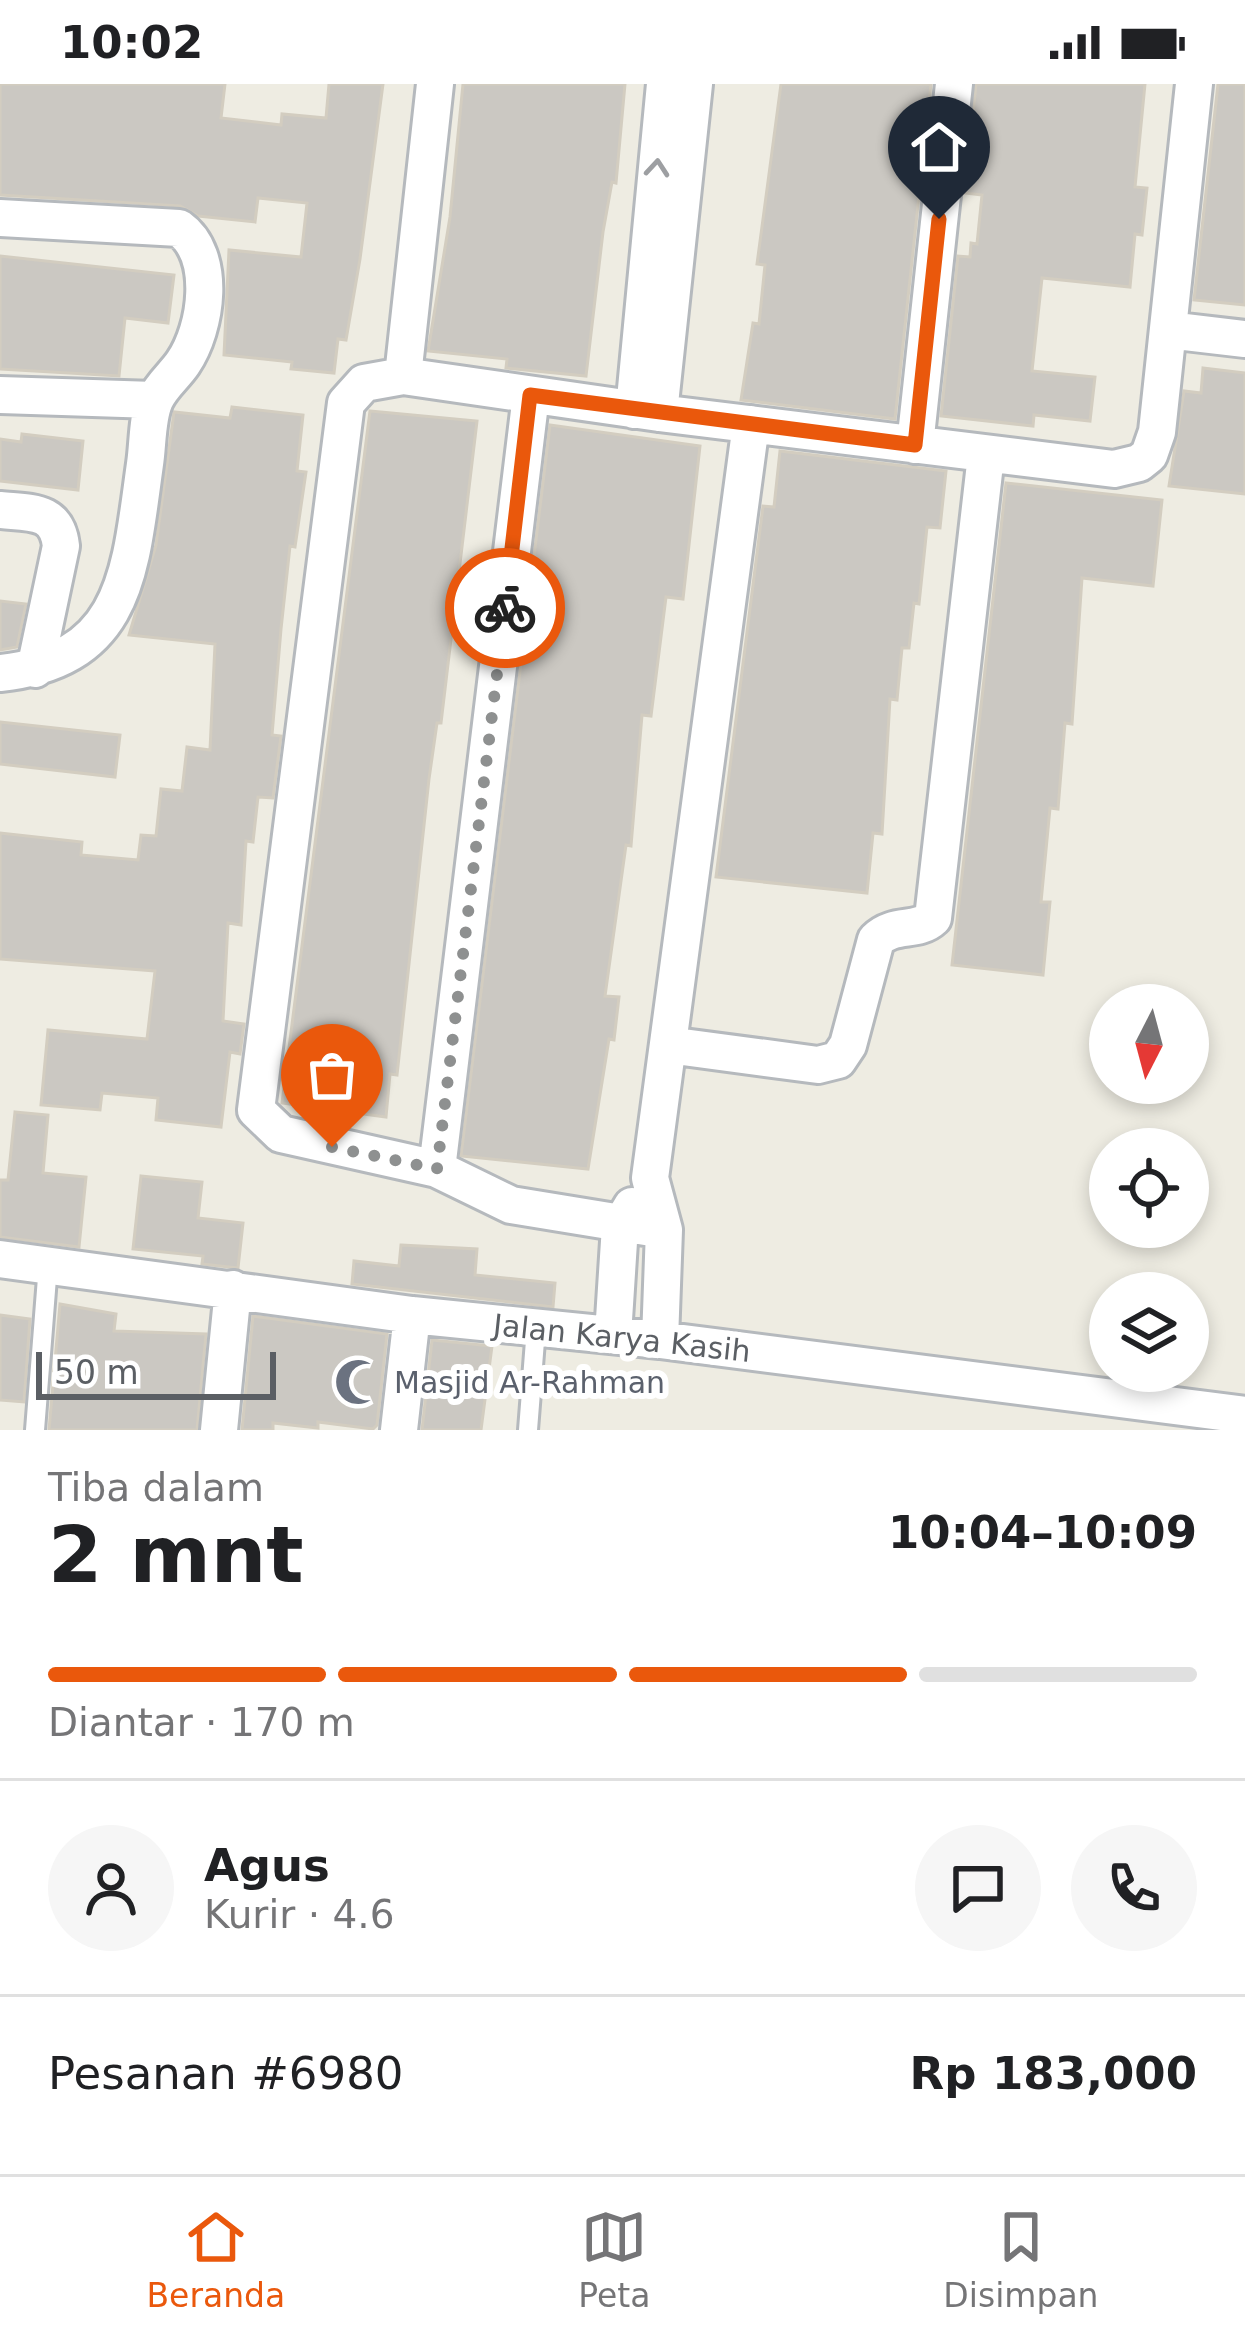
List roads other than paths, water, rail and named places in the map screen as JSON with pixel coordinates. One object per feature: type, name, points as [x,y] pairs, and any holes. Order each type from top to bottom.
[{"type":"street","points":[[403,376],[435,84]]},
{"type":"street","points":[[646,411],[665,84]]},
{"type":"street","points":[[646,411],[694,84]]},
{"type":"street","points":[[915,445],[954,84]]},
{"type":"street","points":[[664,1230],[511,1205],[437,1169],[280,1134],[261,1120],[255,1098],[340,420],[346,403],[364,383],[403,376],[986,454],[1114,469],[1139,463],[1154,446],[1194,84]]},
{"type":"street","points":[[0,218],[179,228],[194,238],[202,270],[196,334],[186,360],[154,400],[136,526],[112,608],[82,648],[17,671]]},
{"type":"street","points":[[1168,330],[1245,339]]},
{"type":"street","points":[[0,395],[154,400]]},
{"type":"street","points":[[437,1169],[530,395]]},
{"type":"street","points":[[660,1340],[664,1230],[650,1178],[751,424]]},
{"type":"street","points":[[668,1045],[818,1065],[838,1060],[848,1046],[876,940],[888,929],[922,926],[933,918],[986,454]]},
{"type":"street","points":[[0,510],[40,513],[59,532],[17,671]]},
{"type":"street","points":[[613,1335],[620,1226],[650,1178]]},
{"type":"street","name":"Jalan Karya Kasih","points":[[0,1259],[412,1315],[660,1340],[1245,1415]]},
{"type":"street","points":[[219,1430],[233,1289]]},
{"type":"street","points":[[399,1430],[412,1315]]},
{"type":"lane","points":[[35,1430],[48,1265]]},
{"type":"lane","points":[[528,1430],[536,1328]]},
{"type":"place","name":"Masjid Ar-Rahman","points":[[358,1382]]}]
